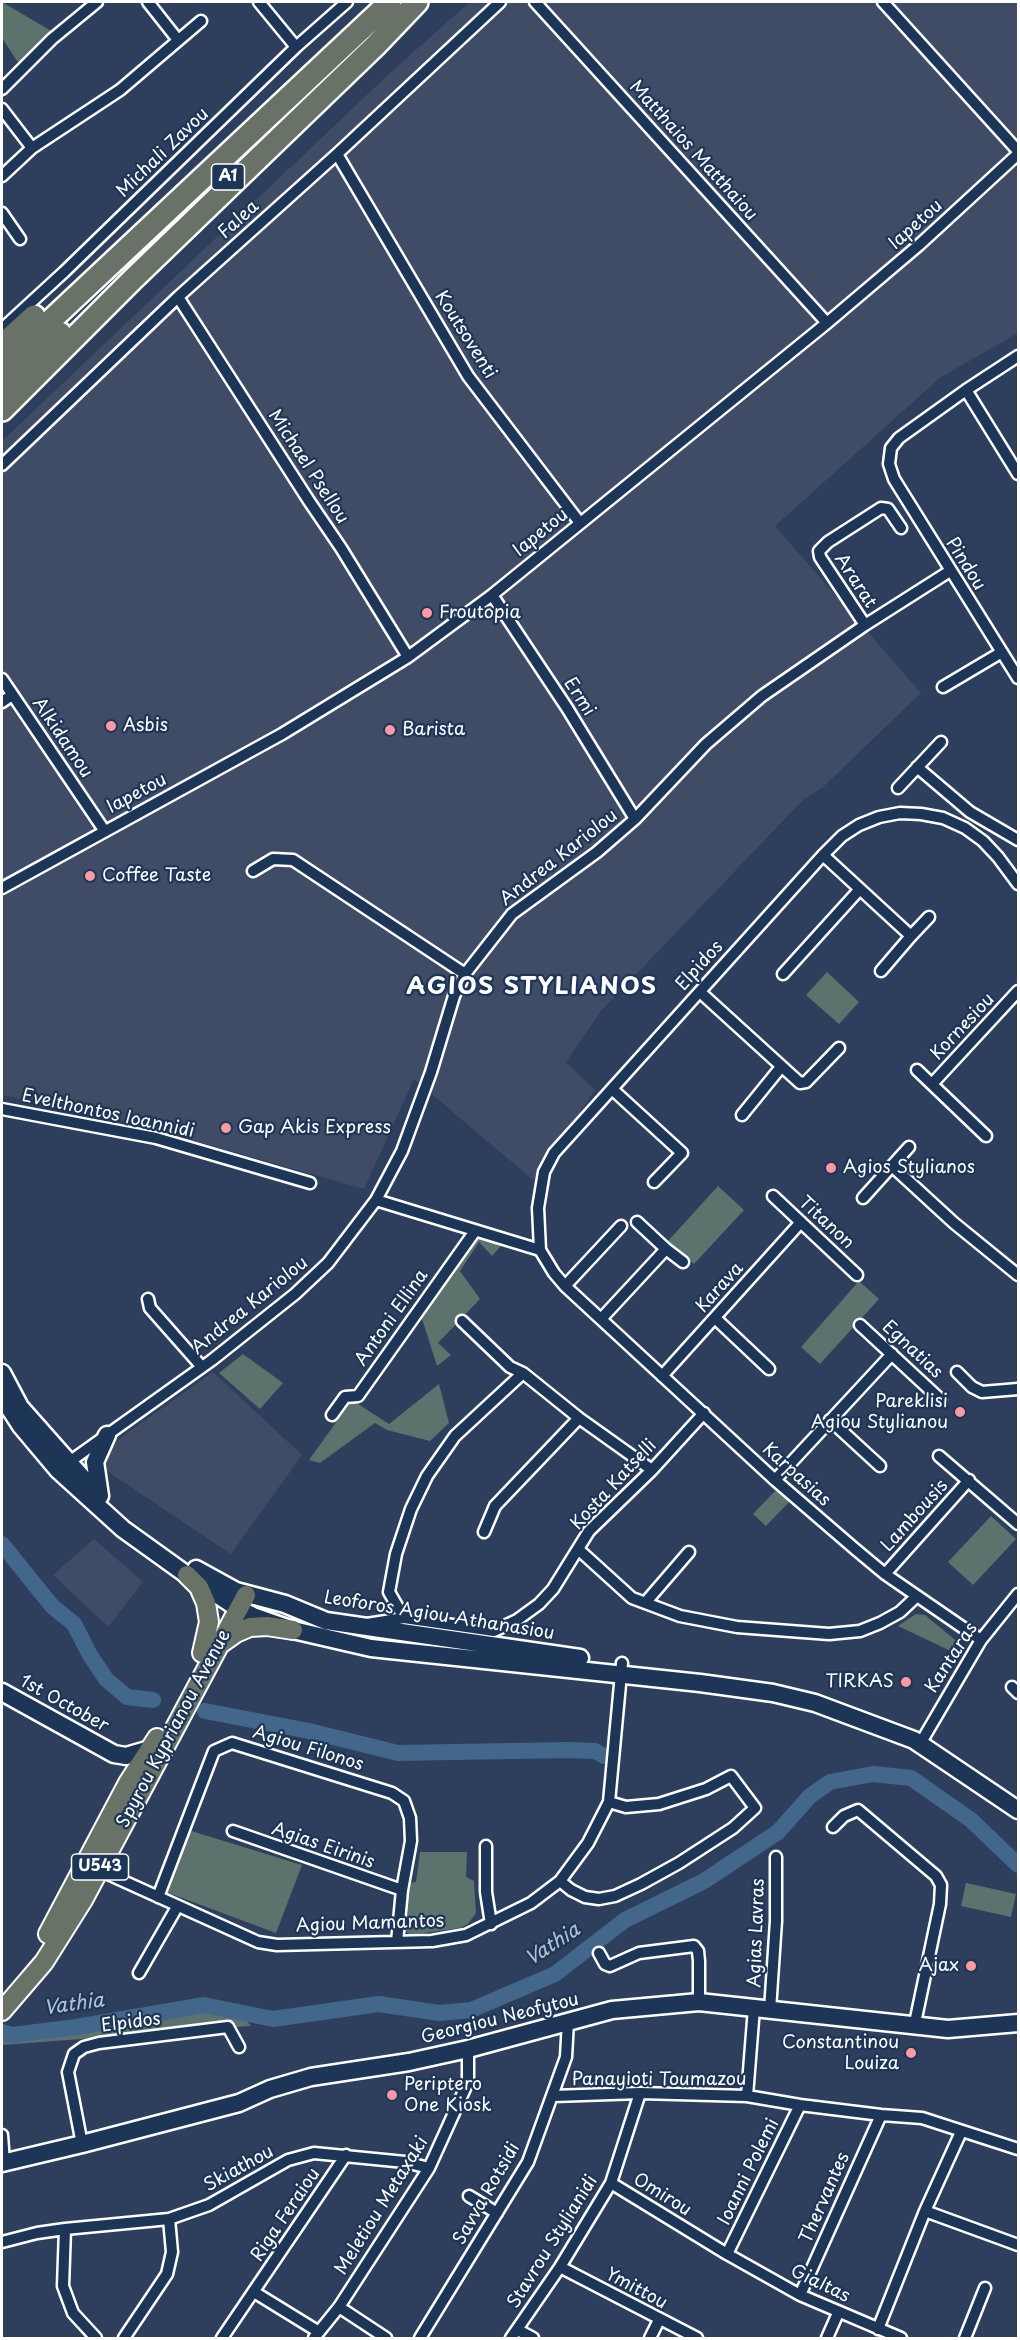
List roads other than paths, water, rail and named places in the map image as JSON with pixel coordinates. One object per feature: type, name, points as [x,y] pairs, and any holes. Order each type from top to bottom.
[{"type":"highway","name":"A1","points":[[2,366],[390,2]]},
{"type":"highway","name":"A1","points":[[2,388],[416,2]]},
{"type":"highway","points":[[2,410],[132,280],[375,46],[416,2]]},
{"type":"highway","points":[[2,345],[59,294],[181,196]]},
{"type":"main road","name":"Leoforos Agiou Athanasiou","points":[[2,1373],[20,1407],[63,1466],[163,1550],[238,1600],[285,1604],[326,1621],[797,1698],[843,1712],[917,1742],[1018,1810]]},
{"type":"main road","name":"Leoforos Agiou Athanasiou","points":[[2,1396],[21,1426],[123,1529],[187,1575],[294,1630],[375,1648],[622,1668]]},
{"type":"main road","points":[[100,1496],[95,1461],[107,1435]]},
{"type":"main road","points":[[187,1575],[203,1595],[209,1622],[210,1649],[250,1627],[267,1626],[294,1630]]},
{"type":"main road","name":"Spyrou Kyprianou Avenue","points":[[2,2011],[44,1962],[99,1870],[180,1707],[238,1600]]},
{"type":"main road","name":"1st October","points":[[2,1692],[114,1754],[126,1756],[150,1749]]},
{"type":"main road","name":"Spyrou Kyprianou Avenue","points":[[2,1997],[51,1930],[128,1783],[180,1707]]},
{"type":"main road","name":"1st October","points":[[107,1750],[124,1766],[128,1783]]},
{"type":"main road","name":"Georgiou Neofytou","points":[[3,2163],[238,2103],[270,2088],[311,2077],[468,2049],[612,2010],[699,2002],[948,2029],[1018,2023]]},
{"type":"street","points":[[2,89],[52,39],[97,2]]},
{"type":"street","points":[[148,2],[178,40]]},
{"type":"street","points":[[259,2],[296,47]]},
{"type":"street","name":"Michali Zavou","points":[[2,329],[296,47],[347,2]]},
{"type":"street","name":"Falea","points":[[2,465],[178,297],[337,154],[500,2]]},
{"type":"street","name":"Matthaios Matthaiou","points":[[535,2],[827,323]]},
{"type":"street","points":[[883,2],[1018,153]]},
{"type":"street","points":[[2,176],[32,148],[120,90],[201,21]]},
{"type":"street","points":[[2,110],[32,148]]},
{"type":"street","name":"Iapetou","points":[[2,888],[282,734],[408,657],[492,595],[827,323],[919,245],[1018,153]]},
{"type":"street","name":"Koutsoventi","points":[[337,154],[468,376],[580,523]]},
{"type":"street","points":[[2,213],[20,239]]},
{"type":"street","name":"Michael Psellou","points":[[178,297],[341,548],[408,657]]},
{"type":"street","points":[[1018,356],[966,390],[1018,474]]},
{"type":"street","name":"Pindou","points":[[966,390],[899,438],[891,448],[889,464],[894,479],[1018,678]]},
{"type":"street","name":"Ararat","points":[[865,625],[820,557],[819,551],[828,542],[881,508],[888,509],[901,528]]},
{"type":"street","name":"Andrea Kariolou","points":[[63,1466],[202,1367],[296,1294],[327,1263],[376,1200],[416,1118],[454,996],[465,974],[512,914],[597,852],[635,819],[706,744],[762,696],[865,625],[950,571]]},
{"type":"street","name":"Ermi","points":[[492,595],[567,708],[635,819]]},
{"type":"street","points":[[943,687],[1002,652]]},
{"type":"street","name":"Alkidamou","points":[[2,680],[105,830]]},
{"type":"street","name":"Alkidamou","points":[[2,702],[12,695]]},
{"type":"street","points":[[897,788],[941,742]]},
{"type":"street","points":[[917,767],[970,812],[1018,840]]},
{"type":"street","name":"Elpidos","points":[[601,1319],[565,1286],[540,1250],[538,1208],[544,1172],[554,1153],[823,855],[842,836],[859,825],[879,817],[900,813],[921,814],[943,818],[965,828],[983,841],[1017,880]]},
{"type":"street","points":[[823,855],[911,936]]},
{"type":"street","points":[[253,871],[273,860],[293,860],[465,974]]},
{"type":"street","name":"Iapetou","points":[[2,880],[36,868]]},
{"type":"street","points":[[783,975],[860,889]]},
{"type":"street","points":[[881,971],[929,917]]},
{"type":"street","name":"Kornesiou","points":[[932,1084],[1018,991]]},
{"type":"street","points":[[700,992],[800,1083],[806,1082],[839,1048]]},
{"type":"street","points":[[742,1115],[781,1067]]},
{"type":"street","name":"Kornesiou","points":[[917,1070],[986,1137]]},
{"type":"street","points":[[612,1089],[682,1153],[654,1182]]},
{"type":"street","name":"Evelthontos Ioannidi","points":[[2,1109],[156,1138],[310,1183]]},
{"type":"street","points":[[863,1198],[909,1147]]},
{"type":"street","points":[[892,1166],[954,1223],[1018,1275]]},
{"type":"street","name":"Titanon","points":[[773,1196],[857,1275]]},
{"type":"street","points":[[376,1200],[540,1250]]},
{"type":"street","points":[[637,1222],[682,1262]]},
{"type":"street","name":"Karava","points":[[662,1376],[801,1222]]},
{"type":"street","points":[[565,1286],[621,1226]]},
{"type":"street","name":"Antoni Ellina","points":[[332,1415],[345,1397],[357,1396],[475,1231]]},
{"type":"street","points":[[601,1319],[666,1249]]},
{"type":"street","points":[[148,1299],[150,1308],[202,1367]]},
{"type":"street","points":[[715,1318],[768,1369]]},
{"type":"street","name":"Karpasias","points":[[601,1319],[775,1480],[885,1574],[981,1640]]},
{"type":"street","points":[[462,1321],[510,1367],[523,1373],[579,1418],[652,1470]]},
{"type":"street","name":"Egnatias","points":[[860,1324],[941,1400]]},
{"type":"street","points":[[775,1480],[892,1354]]},
{"type":"street","points":[[957,1372],[972,1387],[982,1392],[1018,1389]]},
{"type":"street","points":[[404,1618],[389,1592],[399,1545],[411,1509],[423,1484],[455,1436],[523,1373]]},
{"type":"street","name":"Kosta Katselli","points":[[358,1626],[404,1618],[494,1631],[517,1620],[539,1604],[553,1589],[589,1531],[652,1470],[704,1413]]},
{"type":"street","points":[[484,1532],[495,1506],[579,1418]]},
{"type":"street","points":[[830,1420],[880,1466]]},
{"type":"street","points":[[939,1455],[1018,1524]]},
{"type":"street","name":"Lambousis","points":[[885,1574],[969,1480]]},
{"type":"street","points":[[578,1549],[632,1598],[680,1616],[727,1625],[829,1634],[860,1631],[900,1612],[917,1596]]},
{"type":"street","points":[[645,1603],[689,1552]]},
{"type":"street","name":"Kantaras","points":[[917,1742],[981,1640],[1018,1597]]},
{"type":"street","name":"Agiou Mamantos","points":[[99,1870],[258,1942],[278,1944],[396,1942],[466,1935],[531,1903],[560,1881],[588,1843],[609,1802],[622,1668]]},
{"type":"street","name":"Agiou Filonos","points":[[158,1897],[214,1751],[232,1743],[392,1793],[404,1801],[410,1818],[411,1841],[396,1942]]},
{"type":"street","points":[[560,1881],[585,1897],[599,1899],[615,1896],[679,1863],[734,1828],[755,1808],[731,1776],[706,1789],[659,1804],[626,1807],[609,1802]]},
{"type":"street","points":[[833,1827],[844,1816],[858,1810],[936,1876],[941,1885],[940,1904],[915,2024]]},
{"type":"street","name":"Agias Eirinis","points":[[233,1832],[402,1890]]},
{"type":"street","points":[[486,1846],[486,1892],[491,1924]]},
{"type":"street","name":"Agias Lavras","points":[[747,2096],[776,1922],[776,1857]]},
{"type":"street","points":[[139,1973],[177,1907]]},
{"type":"street","points":[[599,1953],[605,1964],[610,1966],[639,1953],[694,1946],[699,1960],[699,2002]]},
{"type":"street","name":"Savva Rotsidi","points":[[420,2338],[528,2162],[566,2057],[568,2022]]},
{"type":"street","name":"Elpidos","points":[[82,2144],[68,2072],[74,2054],[84,2047],[99,2043],[228,2027],[239,2047]]},
{"type":"street","name":"Meletiou Metaxaki","points":[[317,2335],[339,2307],[429,2168],[468,2082],[468,2049]]},
{"type":"street","name":"Panayioti Toumazou","points":[[553,2096],[640,2093],[747,2096],[800,2105],[922,2118],[1018,2149]]},
{"type":"street","name":"Stavrou Stylianidi","points":[[514,2334],[560,2267],[611,2183],[640,2093]]},
{"type":"street","name":"Ioanni Polemi","points":[[727,2254],[800,2105]]},
{"type":"street","name":"Thervantes","points":[[800,2295],[881,2115]]},
{"type":"street","points":[[878,2329],[925,2211],[961,2132]]},
{"type":"street","points":[[2,2135],[3,2163]]},
{"type":"street","name":"Skiathou","points":[[2,2242],[65,2229],[169,2219],[209,2205],[288,2160],[314,2153],[405,2162],[429,2168]]},
{"type":"street","name":"Riga Feraiou","points":[[222,2338],[345,2155]]},
{"type":"street","name":"Omirou","points":[[611,2183],[727,2254]]},
{"type":"street","points":[[469,2196],[497,2213]]},
{"type":"street","points":[[925,2211],[1018,2245]]},
{"type":"street","points":[[124,2338],[167,2274],[172,2252],[169,2219]]},
{"type":"street","points":[[65,2229],[63,2286],[73,2313],[96,2338]]},
{"type":"street","name":"Gialtas","points":[[727,2254],[800,2295],[901,2338]]},
{"type":"street","name":"Ymittou","points":[[560,2267],[697,2338]]},
{"type":"street","points":[[964,2338],[985,2288]]},
{"type":"street","points":[[254,2292],[317,2335]]},
{"type":"street","points":[[339,2307],[386,2338]]},
{"type":"street","points":[[826,2338],[838,2313]]},
{"type":"street","points":[[650,2338],[659,2320]]},
{"type":"street","points":[[514,2334],[533,2338]]},
{"type":"waterway","points":[[2,1544],[52,1606],[74,1624],[106,1679],[127,1697],[153,1700]]},
{"type":"waterway","points":[[205,1711],[309,1731],[398,1753],[568,1750],[595,1751],[604,1756]]},
{"type":"waterway","name":"Vathia","points":[[2,2032],[12,2035],[76,2027],[204,2005],[273,2019],[379,2004],[439,2013],[471,2010],[555,1974],[625,1920],[704,1881],[778,1832],[810,1796],[830,1782],[873,1774],[911,1778],[971,1820],[1018,1865]]},
{"type":"place","name":"Froutopia","points":[[427,613]]},
{"type":"place","name":"Asbis","points":[[111,726]]},
{"type":"place","name":"Barista","points":[[390,730]]},
{"type":"place","name":"Coffee Taste","points":[[90,876]]},
{"type":"place","name":"Gap Akis Express","points":[[226,1128]]},
{"type":"place","name":"Agios Stylianos","points":[[831,1168]]},
{"type":"place","name":"Pareklisi Agiou Stylianou","points":[[960,1412]]},
{"type":"place","name":"TIRKAS","points":[[906,1682]]},
{"type":"place","name":"Ajax","points":[[971,1966]]},
{"type":"place","name":"Constantinou Louiza","points":[[911,2053]]},
{"type":"place","name":"Periptero One Kiosk","points":[[392,2095]]},
{"type":"district","name":"AGIOS STYLIANOS","points":[[532,987]]}]
